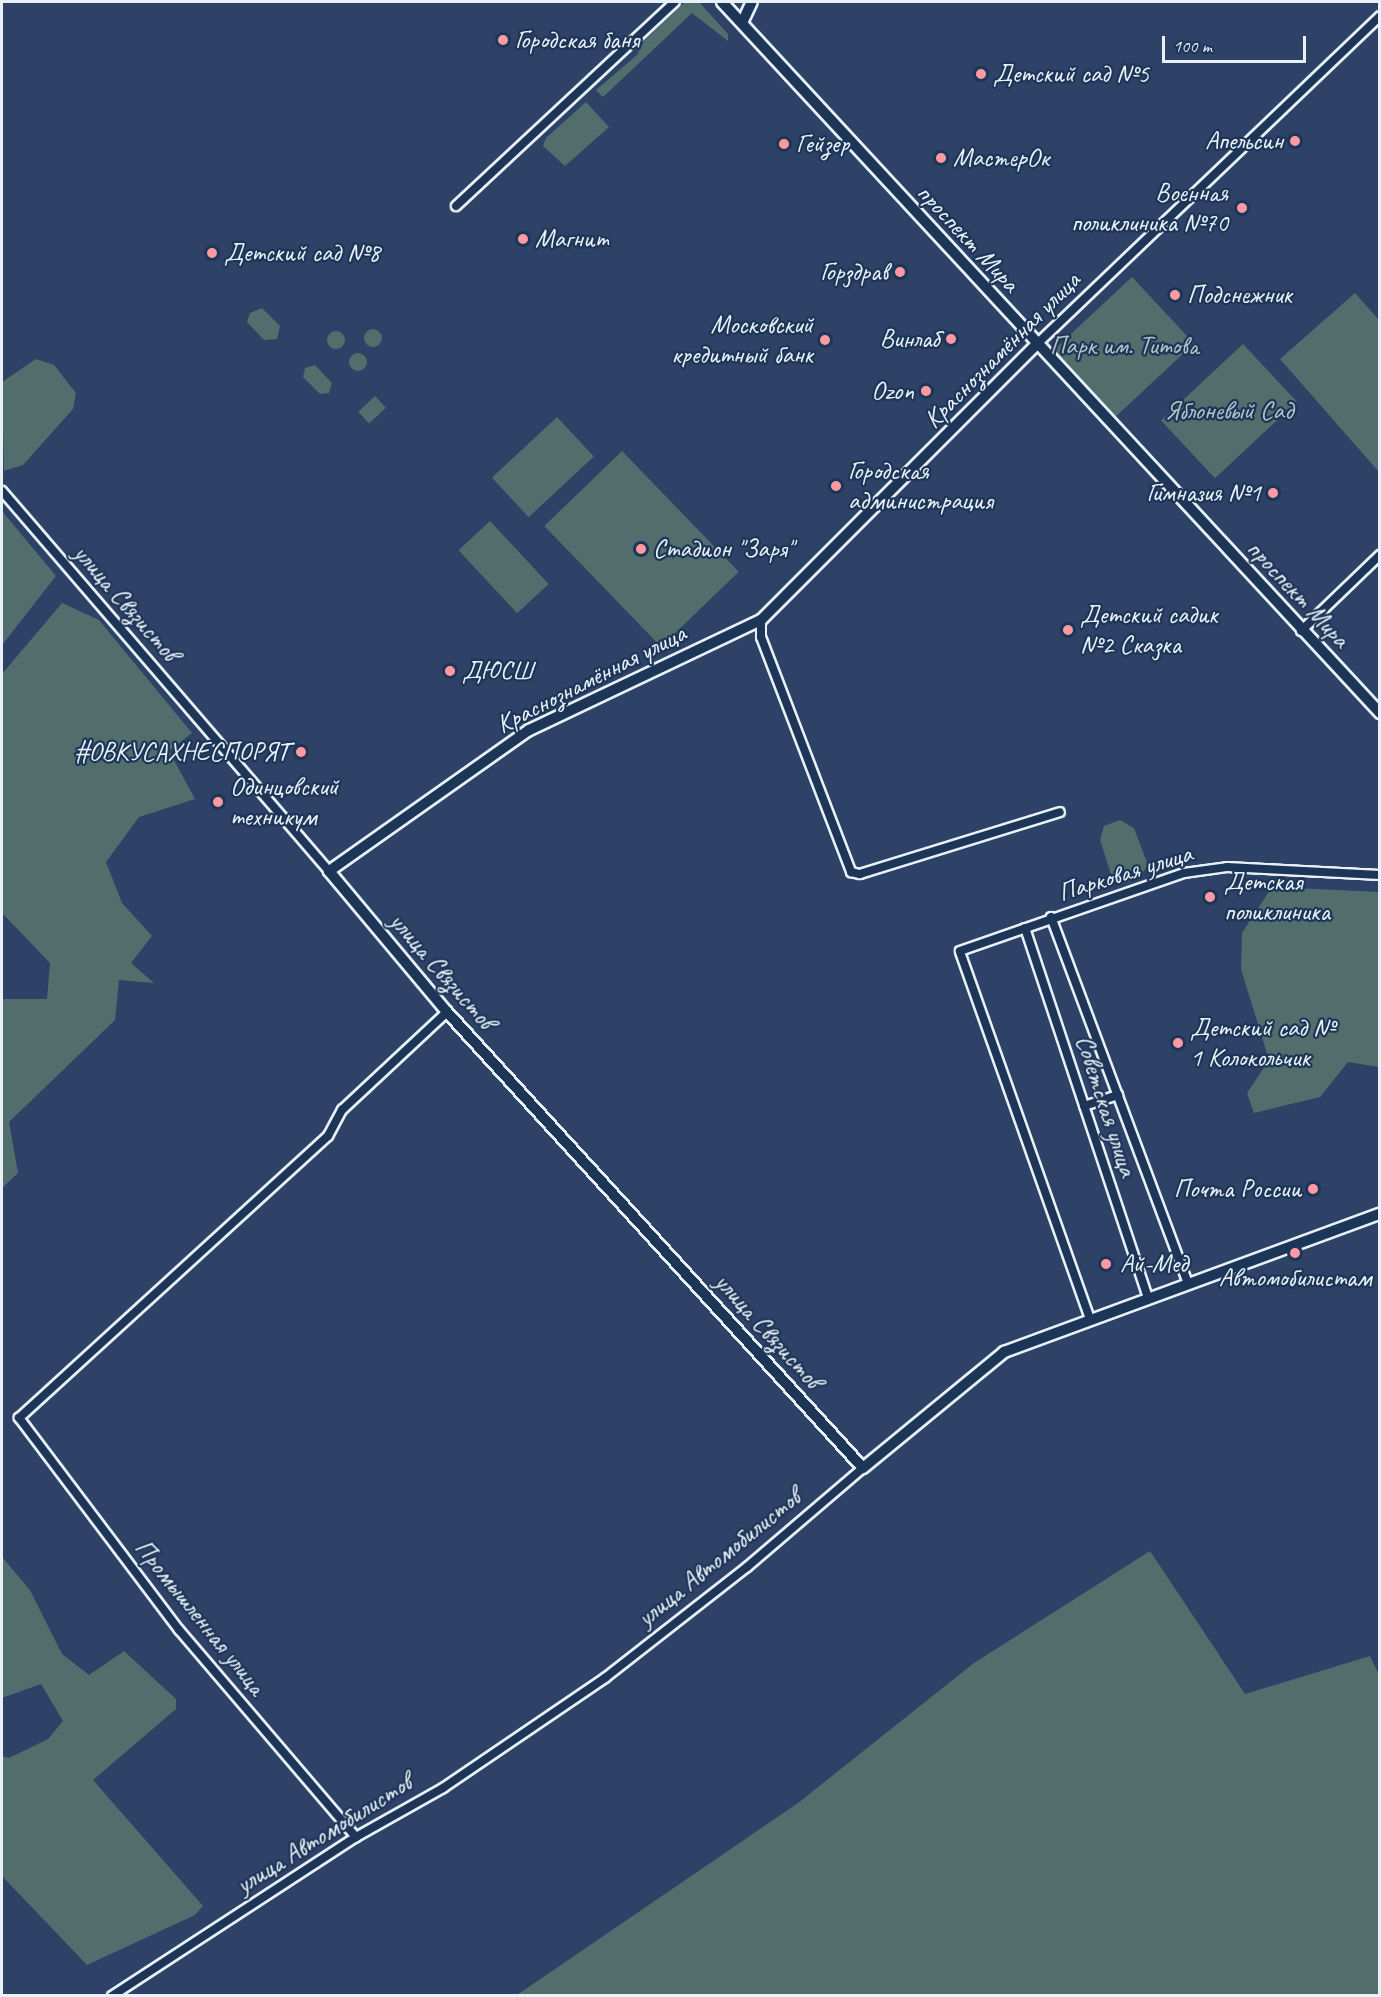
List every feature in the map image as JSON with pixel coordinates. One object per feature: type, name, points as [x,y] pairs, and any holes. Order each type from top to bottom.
[{"type":"street","points":[[456,206],[675,2]]},
{"type":"street","name":"проспект Мира","points":[[722,2],[1300,632],[1380,713]]},
{"type":"street","points":[[742,23],[752,2]]},
{"type":"street","name":"Краснознамённая улица","points":[[329,871],[529,730],[761,620],[1038,344],[1380,16]]},
{"type":"street","name":"улица Связистов","points":[[2,491],[329,871],[447,1012],[863,1468]]},
{"type":"street","points":[[1300,632],[1380,555]]},
{"type":"street","points":[[761,620],[761,637],[851,872],[860,874],[1060,812]]},
{"type":"street","name":"Парковая улица","points":[[1090,1319],[960,951],[1051,917],[1184,873],[1227,867],[1380,875]]},
{"type":"street","points":[[1051,917],[1188,1283]]},
{"type":"street","name":"Советская улица","points":[[1025,928],[1148,1297]]},
{"type":"street","name":"Промышленная улица","points":[[356,1837],[179,1630],[19,1418],[328,1136],[342,1110],[447,1012]]},
{"type":"street","points":[[1084,1106],[1118,1095]]},
{"type":"street","name":"улица Автомобилистов","points":[[112,1995],[356,1837],[443,1788],[612,1673],[747,1567],[998,1356],[1148,1297],[1380,1214]]},
{"type":"green space","points":[[685,2],[699,2],[728,34],[728,41],[692,13],[603,97],[596,90],[637,55],[644,41]]},
{"type":"green space","points":[[586,102],[609,127],[565,166],[543,146],[546,138]]},
{"type":"green space","name":"Парк им. Титова","points":[[1132,277],[1194,344],[1116,417],[1054,350]]},
{"type":"green space","points":[[1355,293],[1379,320],[1379,472],[1280,359]]},
{"type":"green space","points":[[262,308],[280,326],[277,339],[264,340],[247,322],[250,313]]},
{"type":"green space","points":[[373,329],[379,332],[382,338],[379,344],[373,347],[367,344],[364,338],[367,332]]},
{"type":"green space","points":[[336,331],[342,334],[345,340],[342,346],[336,349],[330,346],[327,340],[330,334]]},
{"type":"green space","name":"Яблоневый Сад","points":[[1243,344],[1297,402],[1215,478],[1161,420]]},
{"type":"green space","points":[[358,353],[364,356],[367,362],[364,368],[358,371],[352,368],[349,362],[352,356]]},
{"type":"green space","points":[[36,359],[54,365],[76,393],[73,409],[23,465],[4,471],[2,382]]},
{"type":"green space","points":[[315,365],[332,383],[329,393],[320,394],[303,377],[305,368]]},
{"type":"green space","points":[[375,396],[386,408],[369,423],[358,412]]},
{"type":"green space","points":[[557,417],[594,456],[529,517],[492,478]]},
{"type":"green space","name":"Стадион \"Заря\"","points":[[622,451],[739,572],[661,647],[544,526]]},
{"type":"green space","points":[[2,511],[56,576],[2,645]]},
{"type":"green space","points":[[490,521],[549,584],[517,613],[459,550]]},
{"type":"green space","points":[[62,603],[99,620],[192,733],[169,751],[195,799],[139,817],[106,862],[122,903],[152,936],[131,963],[154,983],[119,980],[115,1020],[9,1122],[18,1173],[2,1188],[2,999],[47,999],[50,963],[2,913],[2,674]]},
{"type":"green space","points":[[1120,820],[1134,828],[1148,865],[1139,878],[1125,883],[1111,874],[1100,840],[1104,826]]},
{"type":"green space","points":[[1272,887],[1379,892],[1379,1067],[1348,1062],[1320,1097],[1254,1113],[1247,1093],[1269,1060],[1241,969],[1242,933]]},
{"type":"green space","points":[[1150,1551],[1245,1694],[1370,1656],[1380,1677],[1379,1995],[517,1995],[798,1803],[974,1663]]},
{"type":"green space","points":[[2,1557],[30,1590],[62,1654],[89,1675],[124,1651],[176,1699],[176,1709],[93,1780],[203,1906],[195,1915],[87,1965],[2,1876],[2,1756],[9,1758],[48,1739],[63,1721],[41,1684],[2,1698]]},
{"type":"place","name":"Городская баня","points":[[503,40]]},
{"type":"place","name":"Детский сад №5","points":[[981,74]]},
{"type":"place","name":"Апельсин","points":[[1295,141]]},
{"type":"place","name":"Гейзер","points":[[784,144]]},
{"type":"place","name":"МастерОк","points":[[941,158]]},
{"type":"place","name":"Военная поликлиника №70","points":[[1242,208]]},
{"type":"place","name":"Магнит","points":[[523,239]]},
{"type":"place","name":"Детский сад №8","points":[[212,253]]},
{"type":"place","name":"Горздрав","points":[[900,272]]},
{"type":"place","name":"Подснежник","points":[[1175,295]]},
{"type":"place","name":"Винлаб","points":[[951,339]]},
{"type":"place","name":"Московский кредитный банк","points":[[825,340]]},
{"type":"place","name":"Ozon","points":[[926,391]]},
{"type":"place","name":"Городская администрация","points":[[836,486]]},
{"type":"place","name":"Гимназия №1","points":[[1273,493]]},
{"type":"place","name":"Стадион \"Заря\"","points":[[641,549]]},
{"type":"place","name":"Детский садик №2 Сказка","points":[[1068,630]]},
{"type":"place","name":"ДЮСШ","points":[[450,671]]},
{"type":"place","name":"#ОВКУСАХНЕСПОРЯТ","points":[[301,752]]},
{"type":"place","name":"Одинцовский техникум","points":[[218,802]]},
{"type":"place","name":"Детская поликлиника","points":[[1210,897]]},
{"type":"place","name":"Детский сад № 1 Колокольчик","points":[[1178,1043]]},
{"type":"place","name":"Почта России","points":[[1313,1189]]},
{"type":"place","name":"Автомобилистам","points":[[1295,1253]]},
{"type":"place","name":"Ай-Мед","points":[[1106,1264]]}]
